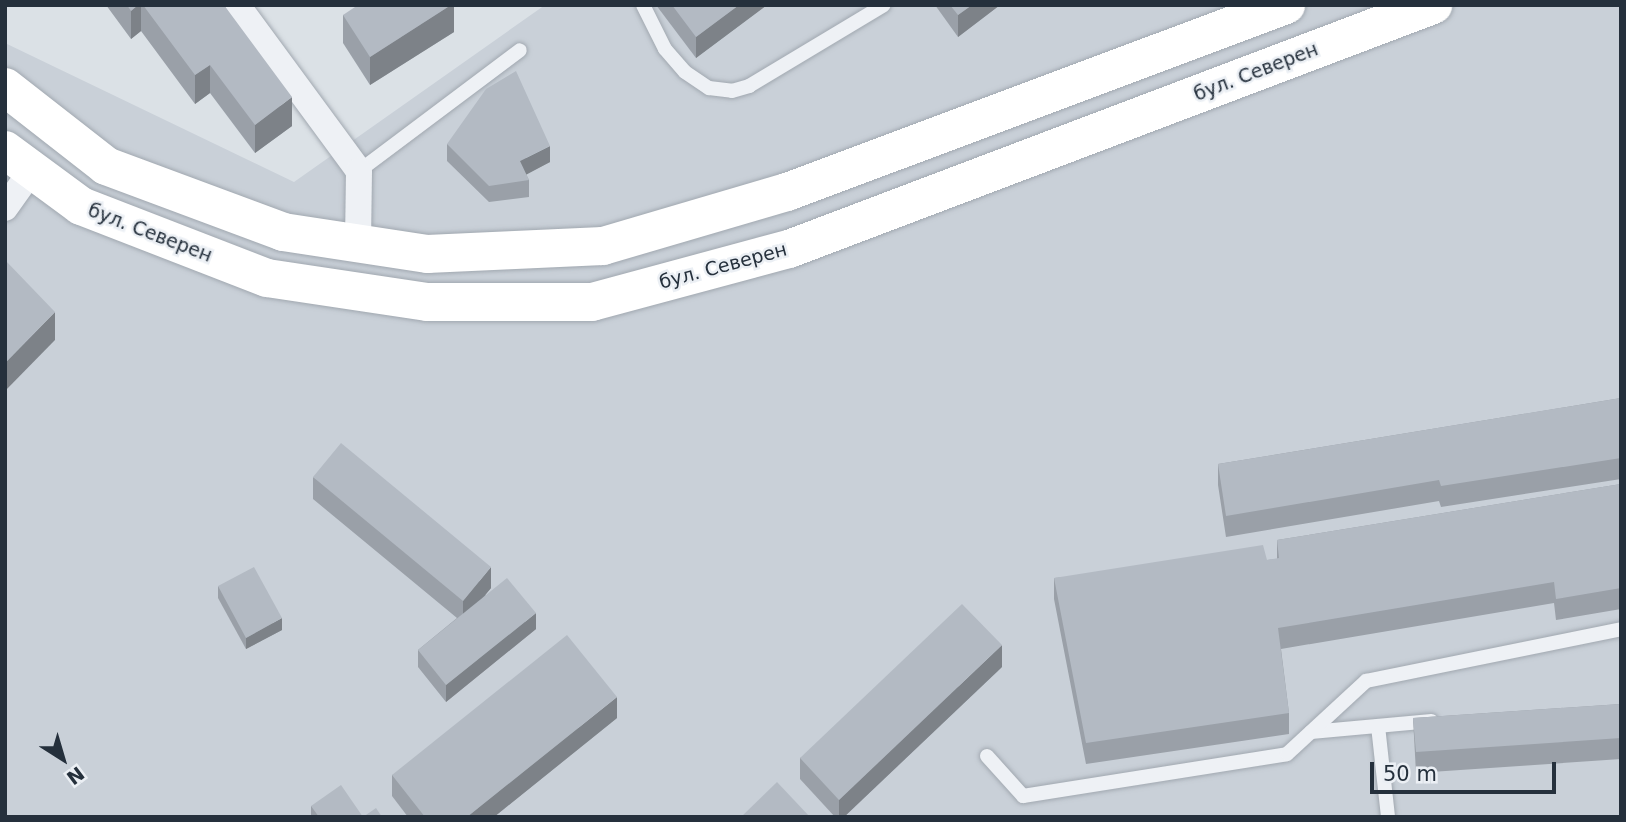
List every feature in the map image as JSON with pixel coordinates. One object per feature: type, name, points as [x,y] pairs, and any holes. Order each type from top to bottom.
[{"type":"main road","points":[[5,86],[106,166],[283,232],[427,254],[603,246],[787,192],[1286,5]]},
{"type":"main road","name":"бул. Северен","points":[[19,160],[81,206],[267,278],[427,302],[593,302],[789,249],[1433,5]]},
{"type":"street","points":[[237,5],[359,171],[358,243]]},
{"type":"street","points":[[5,208],[19,160]]},
{"type":"lane","points":[[643,5],[665,49],[685,72],[709,88],[732,91],[749,86],[884,5]]},
{"type":"lane","points":[[359,171],[520,50]]},
{"type":"lane","points":[[987,756],[1023,796],[1287,754],[1366,681],[1621,629]]},
{"type":"lane","points":[[1311,732],[1445,720]]},
{"type":"lane","points":[[1378,726],[1388,817]]},
{"type":"shaded area","points":[[545,5],[1621,5],[1621,817],[5,817],[5,43],[294,182]]},
{"type":"building","points":[[127,5],[138,5],[131,11]]},
{"type":"building","points":[[143,5],[224,5],[292,97],[255,125],[210,65],[195,75]]},
{"type":"building","points":[[358,5],[451,5],[370,57],[343,15]]},
{"type":"building","points":[[672,5],[739,5],[696,37]]},
{"type":"building","points":[[950,5],[972,5],[958,15]]},
{"type":"building","points":[[516,71],[550,146],[520,161],[529,180],[489,186],[447,144],[486,89]]},
{"type":"building","points":[[5,260],[55,312],[5,363]]},
{"type":"building","points":[[1621,398],[1621,458],[1441,486],[1439,480],[1226,516],[1218,464]]},
{"type":"building","points":[[341,443],[491,567],[463,601],[313,477]]},
{"type":"building","points":[[1621,484],[1621,588],[1556,599],[1554,582],[1278,628],[1289,713],[1086,743],[1054,578],[1263,545],[1267,560],[1279,558],[1277,540]]},
{"type":"building","points":[[254,567],[282,618],[246,638],[218,586]]},
{"type":"building","points":[[507,578],[536,613],[446,685],[418,650]]},
{"type":"building","points":[[962,604],[1002,645],[839,800],[800,758]]},
{"type":"building","points":[[567,635],[617,697],[467,817],[425,817],[392,775]]},
{"type":"building","points":[[1621,704],[1621,738],[1416,752],[1413,718]]},
{"type":"building","points":[[777,782],[810,817],[741,817]]},
{"type":"building","points":[[341,785],[363,817],[319,817],[311,806]]},
{"type":"building","points":[[376,808],[382,817],[363,817]]}]
